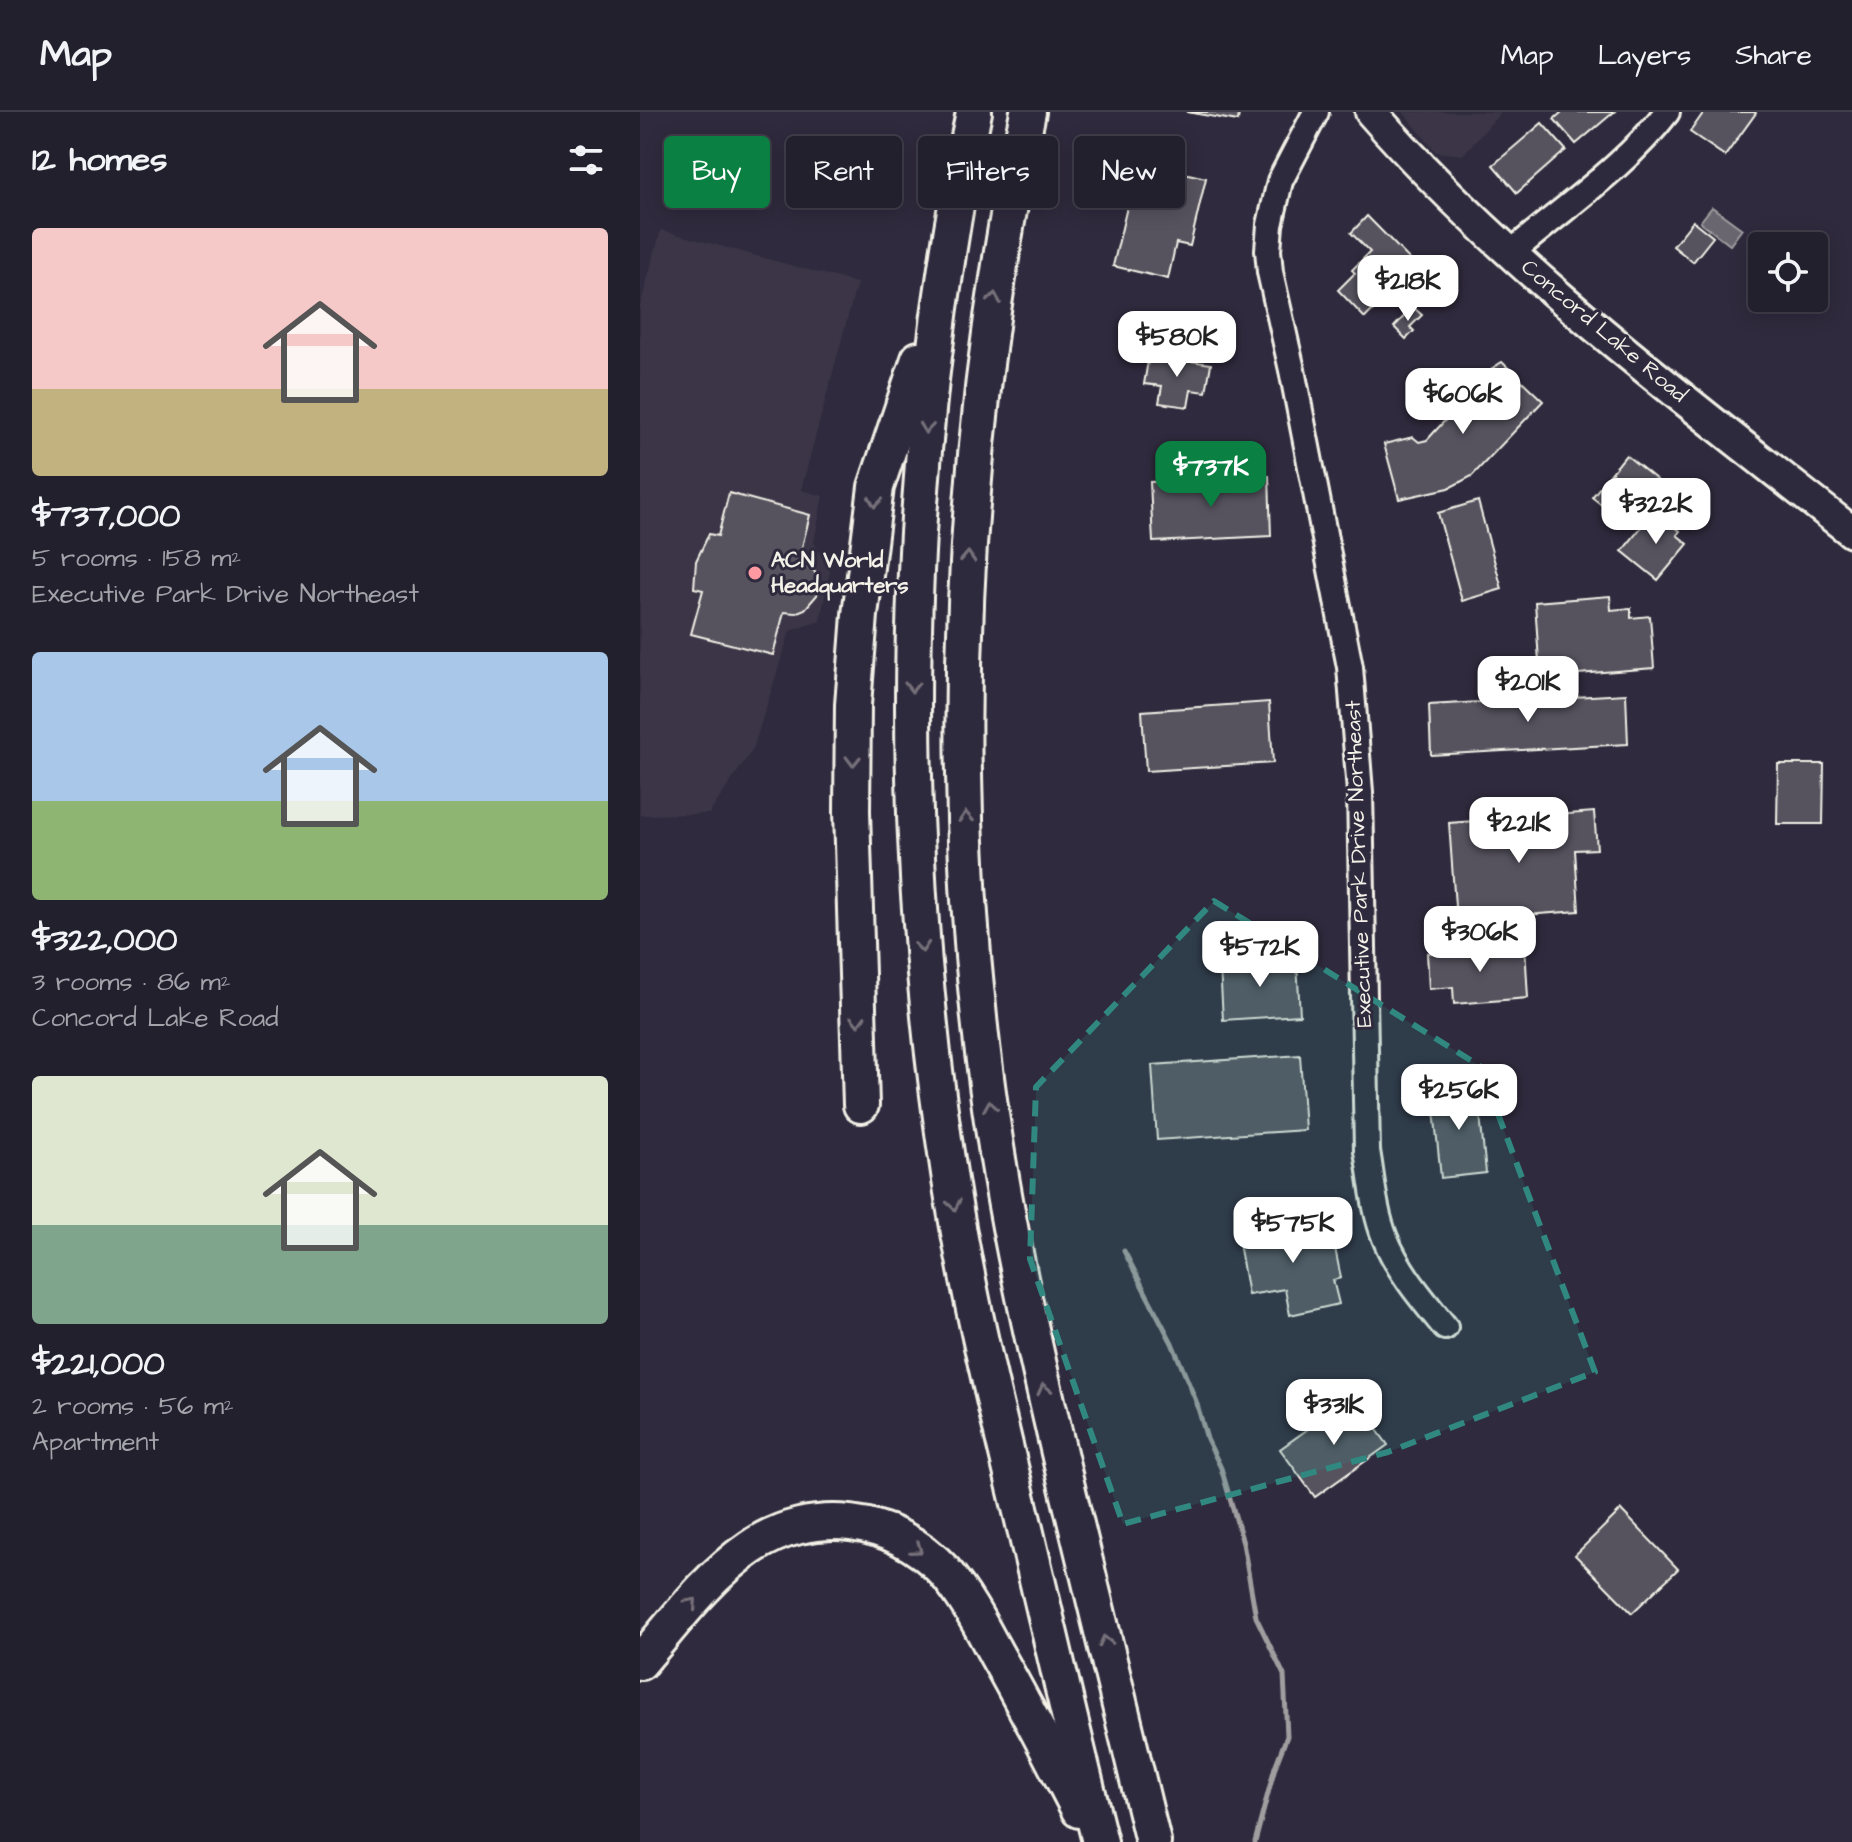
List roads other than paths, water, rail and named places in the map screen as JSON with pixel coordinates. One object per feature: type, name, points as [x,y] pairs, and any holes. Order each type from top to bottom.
[{"type":"highway","points":[[974,112],[941,295],[920,495],[912,667],[912,781],[928,1018],[950,1183],[973,1301],[1098,1842]]},
{"type":"highway","points":[[1028,112],[1009,202],[986,351],[973,466],[962,706],[970,895],[982,1045],[1006,1207],[1040,1373],[1153,1842]]},
{"type":"highway","points":[[861,1105],[852,811],[853,705],[860,615],[876,487],[941,295]]},
{"type":"highway","points":[[640,1662],[727,1566],[780,1530],[810,1523],[843,1521],[898,1536],[944,1572],[977,1618],[1098,1842]]},
{"type":"highway","points":[[1123,1717],[1175,1842]]},
{"type":"main road","name":"Concord Lake Road","points":[[1371,112],[1424,172],[1511,253],[1649,370],[1852,532]]},
{"type":"street","name":"Executive Park Drive Northeast","points":[[1316,112],[1280,181],[1270,225],[1270,272],[1350,667],[1360,780],[1366,958],[1366,1121],[1370,1167],[1385,1238],[1414,1288],[1445,1327]]},
{"type":"street","points":[[1511,253],[1617,166],[1647,138],[1667,112]]},
{"type":"waterway","points":[[1124,1251],[1172,1343],[1196,1401],[1207,1439],[1221,1468],[1243,1543],[1256,1617],[1284,1675],[1287,1736],[1275,1767],[1255,1842]]},
{"type":"place","name":"ACN World Headquarters","points":[[755,573]]}]
